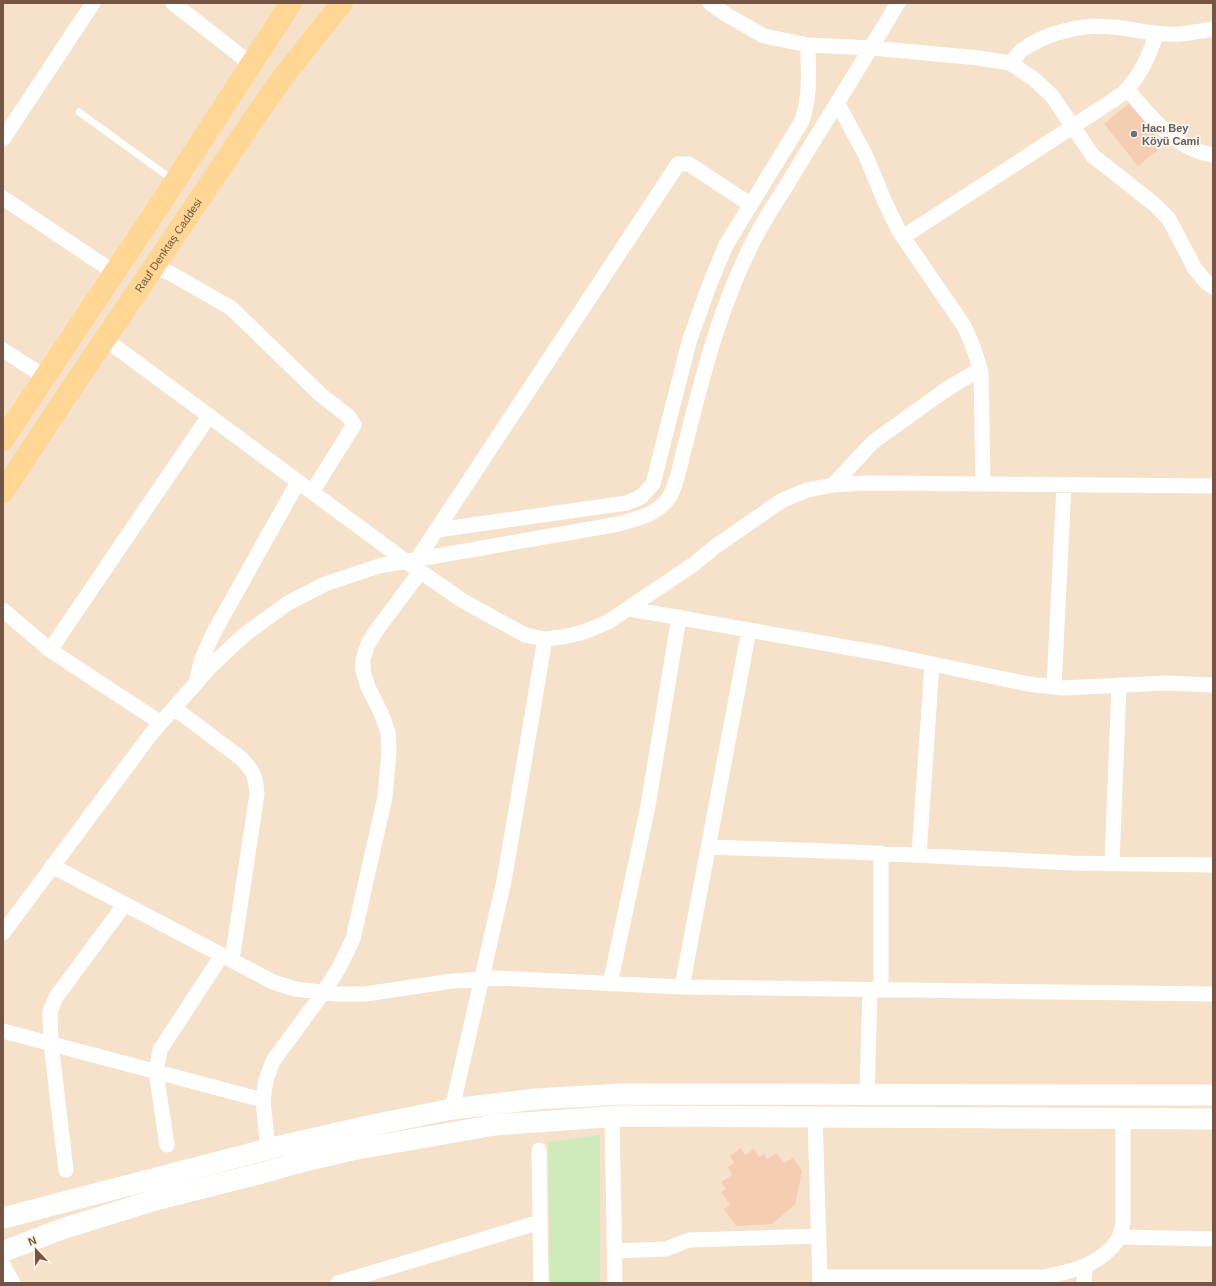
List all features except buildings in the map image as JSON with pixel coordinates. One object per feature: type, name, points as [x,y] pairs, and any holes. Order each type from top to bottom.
[{"type":"main road","points":[[3,440],[175,182],[291,3]]},
{"type":"main road","name":"Rauf Denktaş Caddesi","points":[[3,492],[153,266],[283,77],[342,3]]},
{"type":"main road","points":[[3,1218],[268,1149],[368,1126],[452,1108],[536,1099],[622,1094],[1213,1095]]},
{"type":"main road","points":[[4,1257],[62,1229],[155,1200],[352,1150],[495,1125],[612,1116],[1213,1119]]},
{"type":"main road","points":[[3,1223],[10,1234],[10,1241],[4,1257]]},
{"type":"street","points":[[3,139],[94,3]]},
{"type":"street","points":[[173,3],[251,64]]},
{"type":"street","points":[[710,3],[727,15],[764,36],[808,45],[872,48],[979,58],[1010,64],[1034,79],[1052,96],[1093,156],[1154,204],[1168,219],[1195,269],[1207,283],[1213,287]]},
{"type":"street","points":[[3,933],[161,723],[209,668],[244,635],[288,603],[325,584],[379,566],[414,563],[619,524],[644,517],[658,510],[670,496],[677,478],[717,329],[740,268],[751,244],[813,140],[872,48],[898,3]]},
{"type":"street","points":[[1010,64],[1022,50],[1038,41],[1062,32],[1087,26],[1113,27],[1157,33],[1179,34],[1213,29]]},
{"type":"street","points":[[903,237],[1073,127],[1127,89],[1137,76],[1149,54],[1157,33]]},
{"type":"street","points":[[437,530],[627,503],[642,497],[653,484],[689,342],[708,286],[726,245],[802,121],[807,106],[809,92],[808,45]]},
{"type":"street","points":[[1127,89],[1151,116],[1174,138],[1192,150],[1213,154]]},
{"type":"street","points":[[837,102],[866,156],[884,200],[903,237],[964,326],[975,351],[980,369],[983,484]]},
{"type":"street","points":[[268,1149],[263,1100],[266,1080],[273,1061],[323,993],[339,968],[352,939],[385,797],[389,751],[388,732],[381,713],[368,687],[363,671],[363,659],[368,644],[414,563],[678,164],[689,164],[751,205]]},
{"type":"street","points":[[3,198],[115,273]]},
{"type":"street","points":[[153,266],[170,273],[230,308],[321,395],[348,416],[354,425],[312,492]]},
{"type":"street","points":[[105,339],[298,482],[414,563],[463,601],[525,635],[545,639],[563,637],[584,632],[608,622],[694,564],[716,546],[781,501],[807,490],[833,485],[866,483],[1213,486]]},
{"type":"street","points":[[3,350],[45,376]]},
{"type":"street","points":[[833,485],[874,442],[944,391],[980,369]]},
{"type":"street","points":[[50,650],[209,416]]},
{"type":"street","points":[[197,682],[201,661],[213,634],[298,482]]},
{"type":"street","points":[[1054,687],[1064,485]]},
{"type":"street","points":[[630,608],[885,654],[1028,684],[1063,688],[1166,683],[1213,685]]},
{"type":"street","points":[[3,610],[50,650],[161,723]]},
{"type":"street","points":[[610,984],[648,806],[679,617]]},
{"type":"street","points":[[682,988],[749,630]]},
{"type":"street","points":[[452,1108],[504,881],[545,639]]},
{"type":"street","points":[[919,855],[932,664]]},
{"type":"street","points":[[1112,863],[1119,685]]},
{"type":"street","points":[[167,1145],[156,1072],[160,1050],[227,958],[258,794],[254,775],[242,759],[174,708]]},
{"type":"street","points":[[709,847],[881,853],[1071,863],[1213,865]]},
{"type":"street","points":[[867,1094],[875,990],[881,853]]},
{"type":"street","points":[[52,866],[273,982],[294,989],[323,993],[366,994],[453,981],[496,978],[682,988],[1213,994]]},
{"type":"street","points":[[66,1170],[50,1043],[50,1012],[56,998],[125,904]]},
{"type":"street","points":[[3,1031],[263,1100]]},
{"type":"street","points":[[612,1116],[615,1283]]},
{"type":"street","points":[[815,1116],[820,1280],[1044,1277],[1070,1272],[1085,1267],[1098,1260],[1120,1237],[1123,1223],[1124,1118]]},
{"type":"street","points":[[539,1150],[541,1283]]},
{"type":"street","points":[[338,1283],[540,1222]]},
{"type":"street","points":[[615,1251],[666,1249],[690,1240],[818,1236]]},
{"type":"street","points":[[1120,1237],[1213,1239]]},
{"type":"street","points":[[4,1257],[12,1283]]},
{"type":"street","points":[[1084,1283],[1085,1267]]},
{"type":"lane","points":[[79,112],[175,182]]},
{"type":"shaded area","points":[[3,3],[1213,3],[1213,1283],[3,1283]]},
{"type":"green space","points":[[600,1135],[600,1283],[550,1283],[548,1142]]},
{"type":"place","name":"Hacı Bey Köyü Cami","points":[[1134,134]]}]
